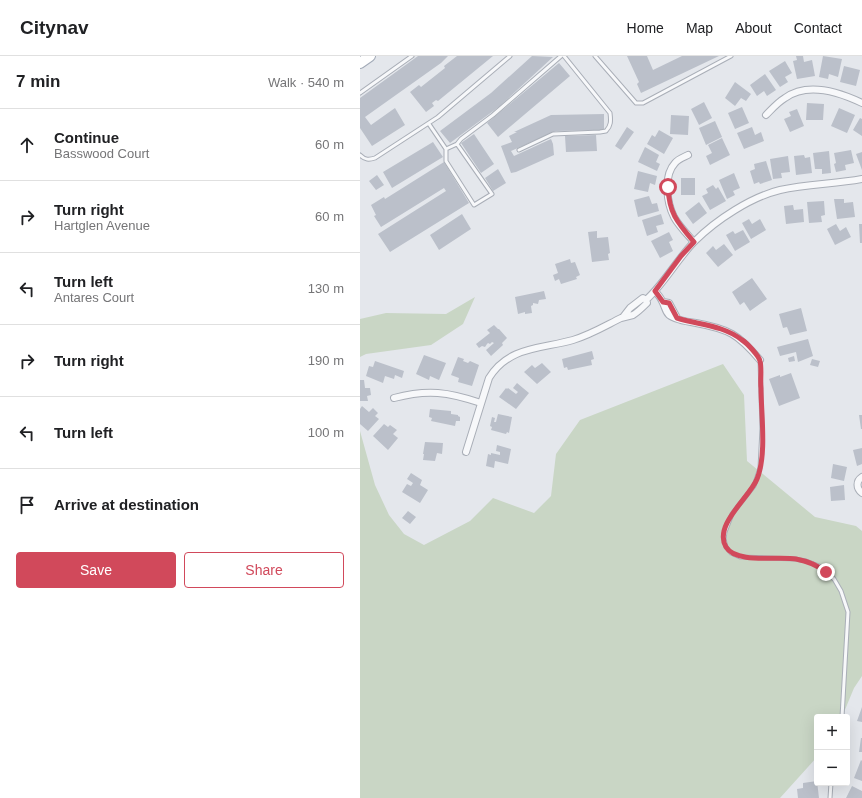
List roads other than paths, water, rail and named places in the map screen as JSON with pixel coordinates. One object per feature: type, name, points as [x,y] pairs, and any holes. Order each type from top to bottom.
[{"type":"main road","points":[[360,63],[370,56]]},
{"type":"street","points":[[766,115],[784,98],[797,91],[806,89],[836,94],[862,103]]},
{"type":"street","points":[[688,155],[678,160],[673,165],[669,177],[668,191],[674,217],[694,242]]},
{"type":"street","points":[[466,452],[487,385],[493,372],[515,354],[526,349],[579,338],[606,327],[622,318],[630,308],[643,298],[646,300],[655,291],[681,256],[694,242],[740,207],[770,193],[804,186],[862,179]]},
{"type":"street","points":[[655,291],[663,302],[669,303],[677,318],[689,322],[717,327],[732,333],[744,341],[760,360]]},
{"type":"street","points":[[394,398],[416,394],[442,392],[481,403]]},
{"type":"street","points":[[862,477],[859,479],[857,484],[858,489],[862,493]]},
{"type":"lane","points":[[360,93],[412,56]]},
{"type":"lane","points":[[360,155],[365,159],[370,160],[375,158],[429,124],[481,82],[510,56]]},
{"type":"lane","points":[[446,148],[457,144],[461,139],[488,119],[563,56],[610,113],[609,128],[606,131],[600,132],[553,134],[519,150]]},
{"type":"lane","points":[[595,56],[636,103],[643,103],[731,56]]},
{"type":"lane","points":[[429,124],[446,148],[446,161],[474,205],[492,194],[457,144]]},
{"type":"lane","points":[[760,360],[762,429],[760,468],[754,486],[732,514],[724,539],[726,547],[731,553],[740,557],[795,559],[806,561],[819,566],[834,579],[841,591],[848,612],[842,714]]},
{"type":"lane","points":[[830,798],[831,786]]}]
